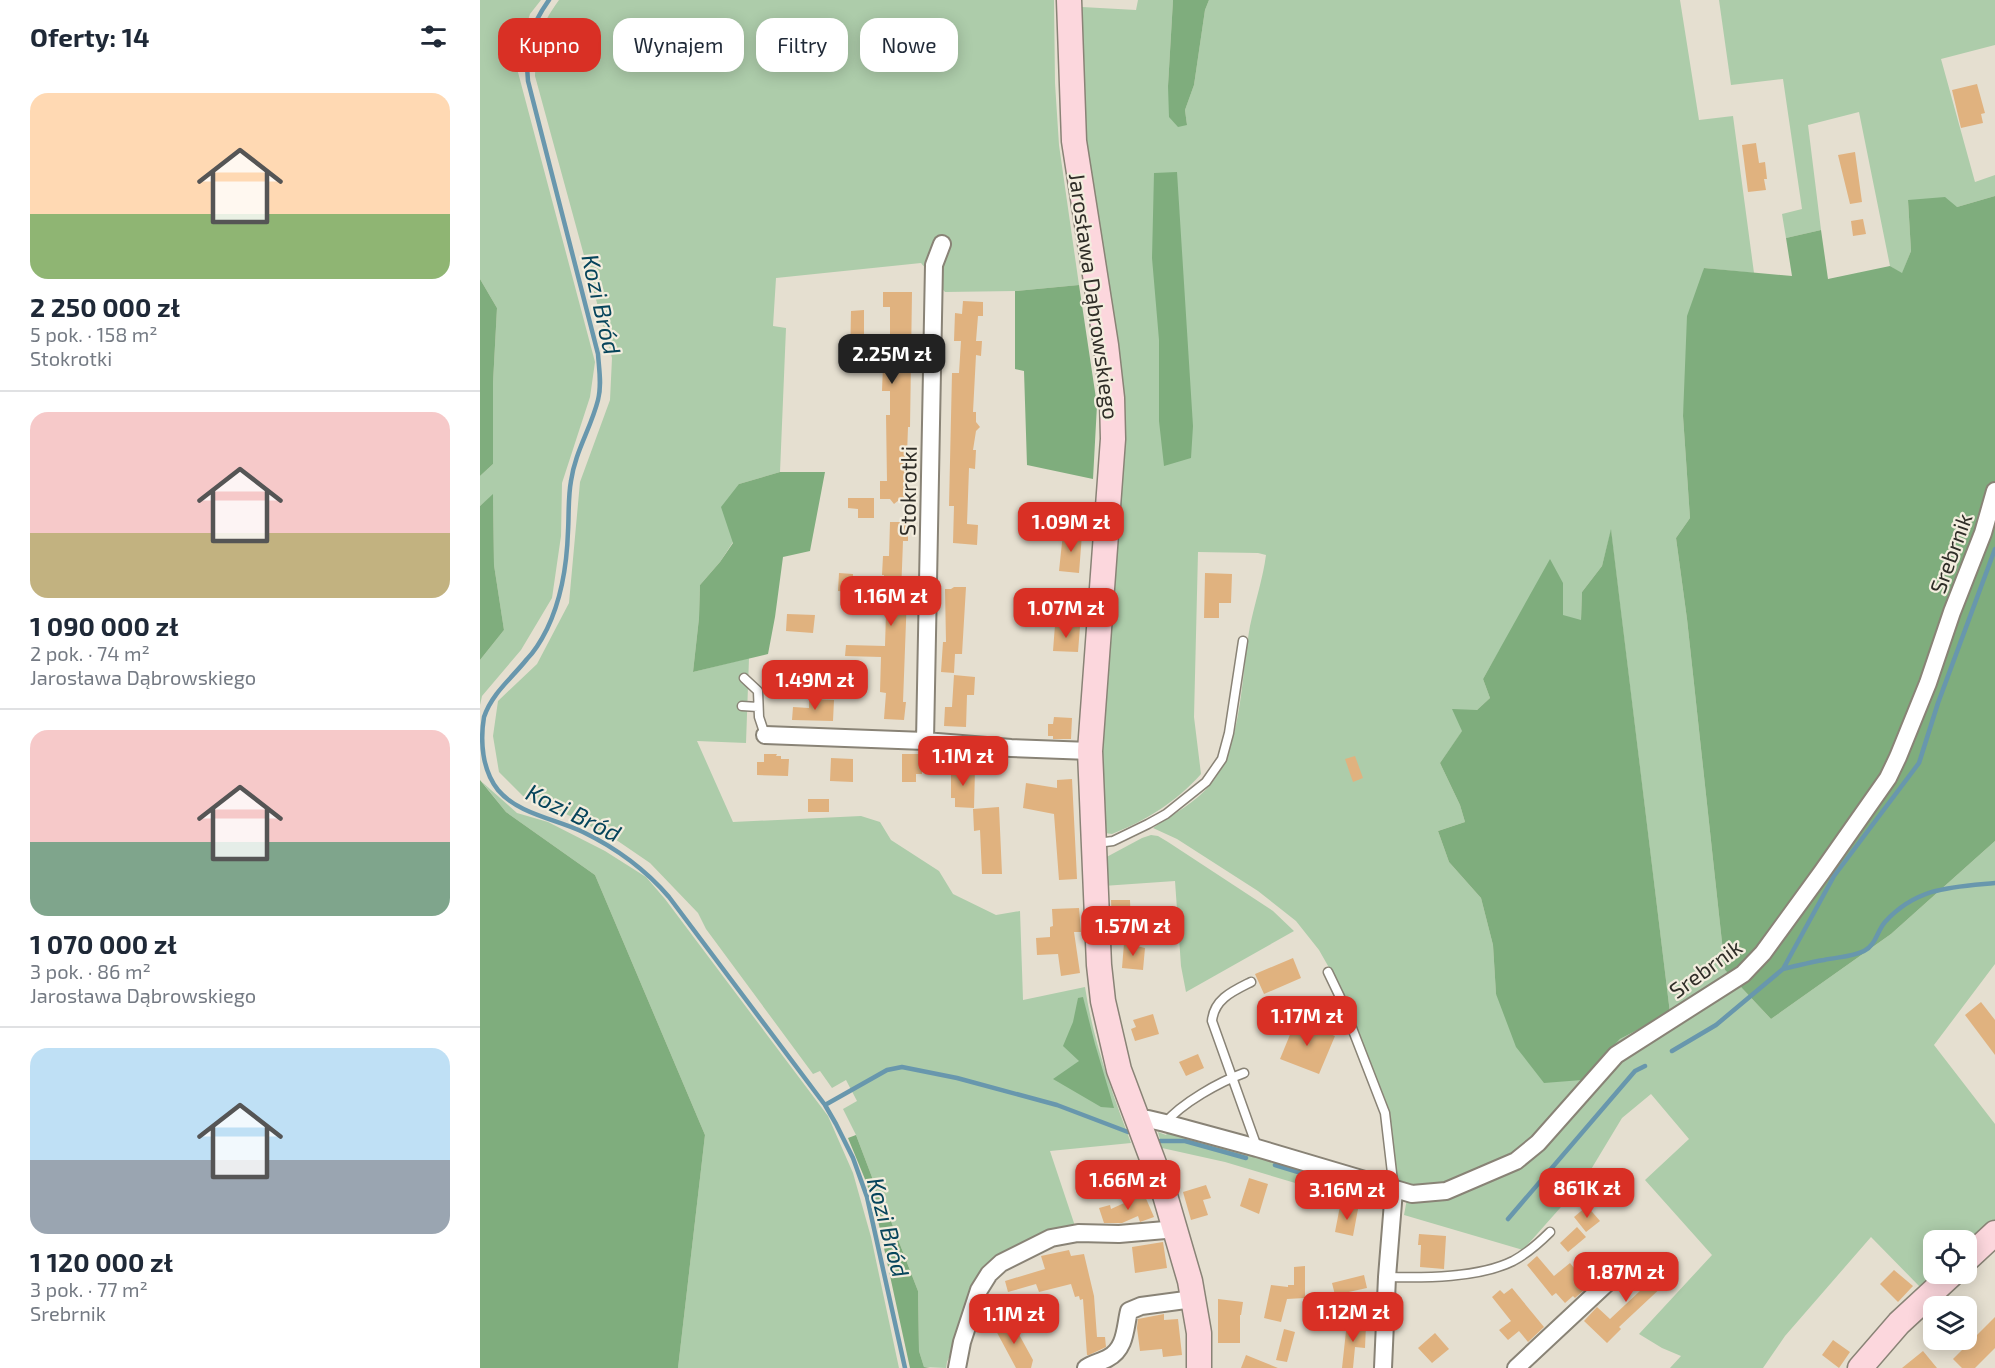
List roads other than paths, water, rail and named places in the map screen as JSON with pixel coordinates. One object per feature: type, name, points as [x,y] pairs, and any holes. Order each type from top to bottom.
[{"type":"street","name":"Jarosława Dąbrowskiego","points":[[1069,0],[1074,141],[1106,345],[1112,398],[1113,440],[1090,751],[1103,1001],[1119,1070],[1177,1229],[1199,1333],[1199,1368]]},
{"type":"street","name":"Stokrotki","points":[[925,741],[934,265],[942,244]]},
{"type":"street","name":"Srebrnik","points":[[1137,1120],[1148,1119],[1166,1123],[1412,1194],[1446,1191],[1516,1161],[1538,1143],[1616,1055],[1743,974],[1763,953],[1888,778],[1928,683],[1952,612],[1983,533],[1995,491]]},
{"type":"street","points":[[765,735],[925,741],[1090,751]]},
{"type":"street","points":[[1383,1368],[1394,1190]]},
{"type":"street","points":[[957,1368],[962,1342],[980,1290],[989,1274],[1001,1263],[1051,1238],[1078,1233],[1119,1234],[1177,1229]]},
{"type":"street","points":[[1977,1250],[1995,1233]]},
{"type":"street","points":[[1516,1368],[1621,1270]]},
{"type":"street","points":[[1860,1368],[1899,1323],[1941,1284]]},
{"type":"street","points":[[1086,1368],[1110,1358],[1117,1352],[1125,1334],[1129,1311],[1142,1306],[1193,1299]]},
{"type":"lane","points":[[1093,843],[1104,844],[1113,841],[1148,824],[1166,814],[1206,782],[1222,759],[1229,733],[1243,641]]},
{"type":"lane","points":[[744,678],[758,691],[758,707],[765,735]]},
{"type":"lane","points":[[742,706],[758,707]]},
{"type":"lane","points":[[1328,972],[1385,1113],[1394,1190]]},
{"type":"lane","points":[[1251,982],[1224,997],[1213,1013],[1213,1029],[1257,1148]]},
{"type":"lane","points":[[1166,1123],[1174,1112],[1231,1077],[1244,1073]]},
{"type":"lane","points":[[1387,1277],[1459,1275],[1491,1268],[1512,1261],[1537,1245],[1550,1232]]},
{"type":"waterway","name":"Kozi Bród","points":[[549,0],[530,38],[527,58],[528,81],[598,354],[600,389],[595,410],[573,470],[569,493],[566,556],[556,606],[538,645],[497,693],[488,708],[484,717],[482,736],[485,764],[488,774],[506,798],[516,805],[572,827],[607,845],[640,868],[660,887],[825,1105],[853,1158],[867,1197],[905,1368]]},
{"type":"waterway","points":[[1672,1051],[1716,1025],[1783,969],[1834,876],[1919,763],[1938,703],[1995,549]]},
{"type":"waterway","points":[[1783,969],[1864,951],[1874,942],[1882,926],[1897,910],[1923,895],[1950,888],[1995,883]]},
{"type":"waterway","points":[[1508,1219],[1635,1071],[1645,1066]]},
{"type":"waterway","points":[[825,1105],[887,1070],[902,1067],[957,1078],[1057,1105],[1128,1132]]},
{"type":"waterway","points":[[1160,1141],[1185,1141],[1246,1158]]},
{"type":"waterway","points":[[1275,1165],[1308,1175]]},
{"type":"waterway","points":[[1324,1180],[1380,1197]]}]
